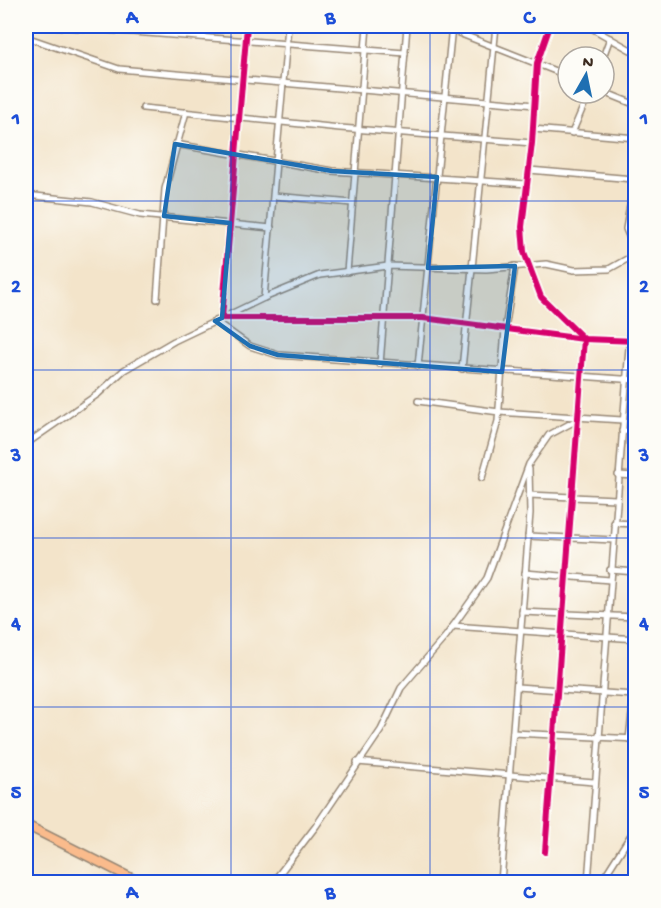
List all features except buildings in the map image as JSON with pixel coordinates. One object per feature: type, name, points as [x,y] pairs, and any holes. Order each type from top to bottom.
[{"type":"highway","points":[[26,825],[139,882]]},
{"type":"street","points":[[55,26],[405,53]]},
{"type":"street","points":[[222,318],[247,26]]},
{"type":"street","points":[[264,298],[288,26]]},
{"type":"street","points":[[347,272],[367,26]]},
{"type":"street","points":[[380,364],[407,26]]},
{"type":"street","points":[[441,26],[452,28],[556,71]]},
{"type":"street","points":[[462,369],[474,269],[496,26]]},
{"type":"street","points":[[550,26],[537,63],[532,143],[522,227],[524,252],[541,297],[584,339]]},
{"type":"street","points":[[588,26],[636,53]]},
{"type":"street","points":[[418,366],[452,28]]},
{"type":"street","points":[[26,37],[119,69],[535,105]]},
{"type":"street","points":[[607,45],[610,38]]},
{"type":"street","points":[[616,97],[636,105]]},
{"type":"street","points":[[572,133],[584,105]]},
{"type":"street","points":[[143,108],[358,130],[532,143]]},
{"type":"street","points":[[157,299],[165,189],[175,144],[186,112]]},
{"type":"street","points":[[533,129],[636,138]]},
{"type":"street","points":[[175,144],[277,163],[355,172],[527,184]]},
{"type":"street","points":[[529,170],[635,176],[626,229],[636,254],[632,341],[621,431],[588,882]]},
{"type":"street","points":[[26,195],[92,202],[140,215],[271,228]]},
{"type":"street","points":[[274,196],[352,203]]},
{"type":"street","points":[[26,444],[98,394],[124,370],[174,341],[264,298],[320,275],[388,266],[474,269],[546,264],[574,270],[609,269],[636,254]]},
{"type":"street","points":[[482,478],[499,411],[505,329],[515,266]]},
{"type":"street","points":[[222,318],[423,318],[584,339],[632,341]]},
{"type":"street","points":[[215,321],[250,346],[278,355],[380,364],[636,380]]},
{"type":"street","points":[[545,852],[561,614],[584,339]]},
{"type":"street","points":[[418,401],[499,411],[622,420]]},
{"type":"street","points":[[273,882],[316,826],[357,762],[381,730],[401,688],[453,626],[487,578],[529,464],[549,435],[577,418]]},
{"type":"street","points":[[621,431],[636,432]]},
{"type":"street","points":[[501,882],[528,536],[529,464]]},
{"type":"street","points":[[618,475],[636,476]]},
{"type":"street","points":[[530,495],[616,499]]},
{"type":"street","points":[[614,523],[636,524]]},
{"type":"street","points":[[528,536],[613,540]]},
{"type":"street","points":[[610,570],[636,572]]},
{"type":"street","points":[[525,573],[610,579]]},
{"type":"street","points":[[522,612],[636,617]]},
{"type":"street","points":[[453,626],[636,639]]},
{"type":"street","points":[[513,734],[632,739],[636,681]]},
{"type":"street","points":[[517,687],[634,695]]},
{"type":"street","points":[[357,762],[594,782]]},
{"type":"street","points":[[601,882],[636,827]]},
{"type":"highlighted area","points":[[175,144],[332,171],[437,177],[428,268],[515,266],[502,372],[278,355],[250,346],[215,321],[222,318],[230,223],[164,216]]},
{"type":"cycle path","points":[[247,26],[222,318],[423,318],[584,339],[636,341]]},
{"type":"cycle path","points":[[545,852],[584,339],[541,297],[524,252],[522,227],[532,143],[537,63],[550,26]]}]
